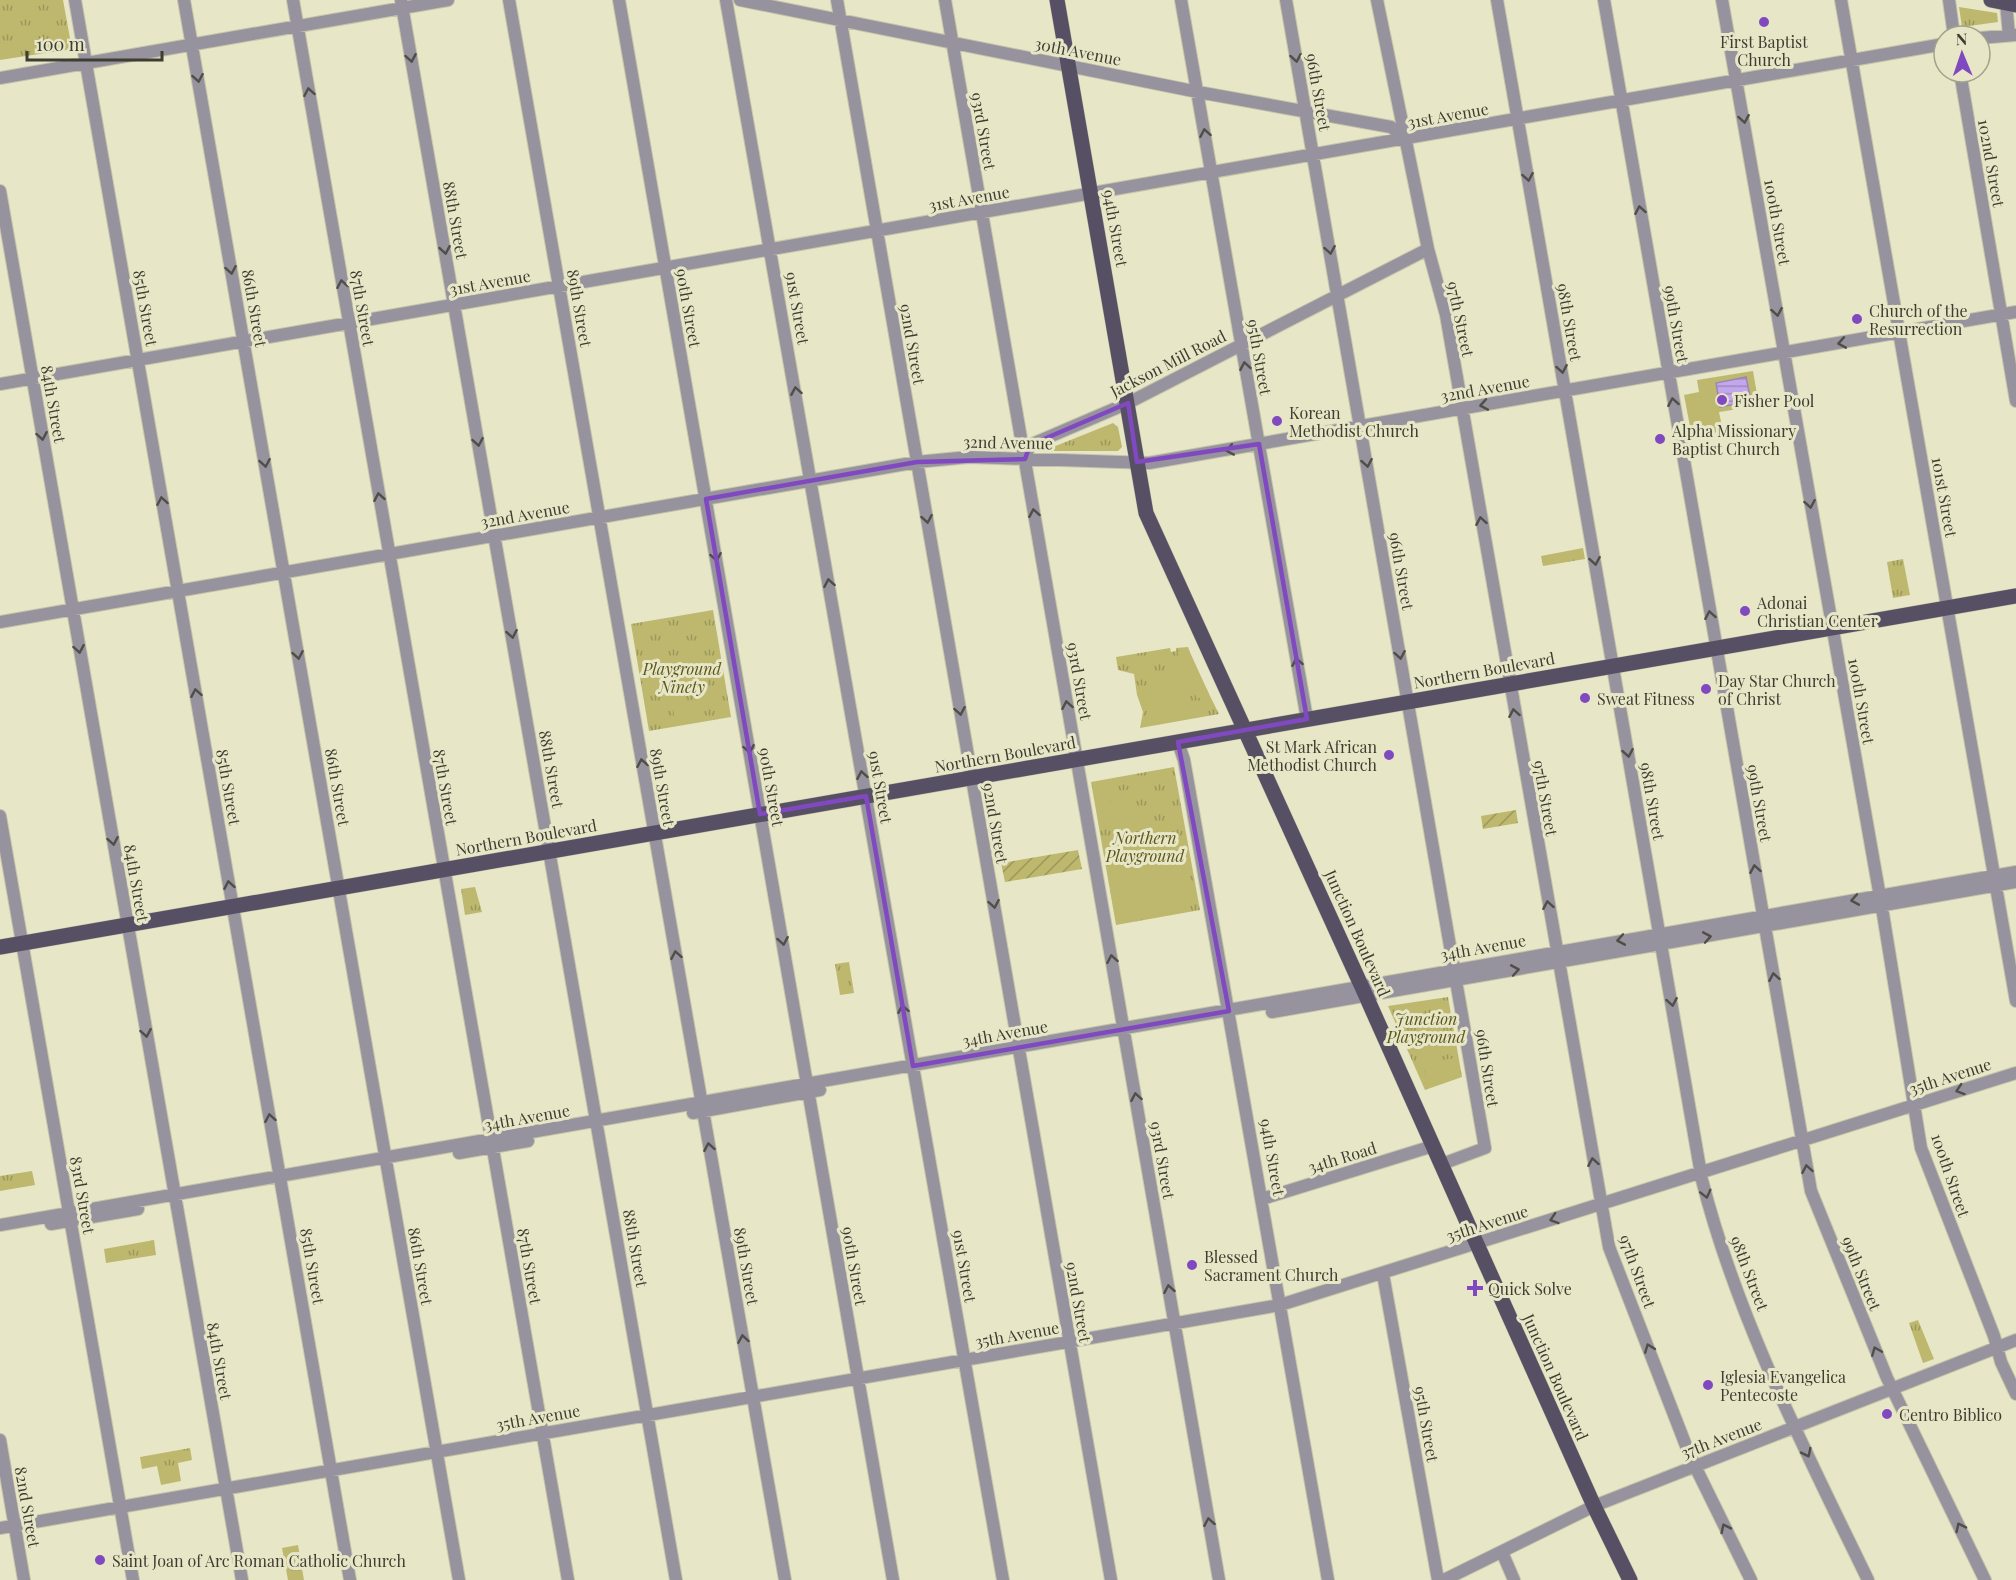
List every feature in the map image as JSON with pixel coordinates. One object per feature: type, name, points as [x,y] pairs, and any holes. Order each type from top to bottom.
[{"type":"main road","name":"94th Street","points":[[1057,0],[1138,462]]},
{"type":"main road","name":"Junction Boulevard","points":[[1138,462],[1146,513],[1364,991],[1594,1506],[1630,1580]]},
{"type":"main road","name":"Northern Boulevard","points":[[0,947],[2016,596]]},
{"type":"street","name":"85th Street","points":[[75,0],[350,1580]]},
{"type":"street","name":"86th Street","points":[[184,0],[459,1580]]},
{"type":"street","name":"87th Street","points":[[293,0],[568,1580]]},
{"type":"street","points":[[0,78],[297,27],[402,4],[448,0]]},
{"type":"street","name":"89th Street","points":[[509,0],[785,1580]]},
{"type":"street","name":"90th Street","points":[[619,0],[893,1580]]},
{"type":"street","name":"91st Street","points":[[726,0],[1003,1580]]},
{"type":"street","name":"30th Avenue","points":[[740,0],[1198,92],[1391,127],[1406,139]]},
{"type":"street","name":"92nd Street","points":[[837,0],[1111,1580]]},
{"type":"street","name":"93rd Street","points":[[945,0],[1219,1580]]},
{"type":"street","name":"95th Street","points":[[1181,0],[1307,719]]},
{"type":"street","name":"96th Street","points":[[1286,0],[1485,1148],[1442,1164]]},
{"type":"street","name":"97th Street","points":[[1377,0],[1428,249],[1446,315],[1609,1246],[1694,1465],[1751,1580]]},
{"type":"street","name":"98th Street","points":[[1497,0],[1701,1172],[1714,1226],[1794,1427],[1868,1580]]},
{"type":"street","name":"99th Street","points":[[1604,0],[1811,1191],[1892,1387],[1985,1580]]},
{"type":"street","name":"100th Street","points":[[1722,0],[1921,1148],[2016,1394]]},
{"type":"street","name":"101st Street","points":[[1841,0],[2016,1001]]},
{"type":"street","points":[[1949,0],[1952,24]]},
{"type":"street","points":[[1992,37],[2012,35],[2005,3]]},
{"type":"street","name":"88th Street","points":[[402,4],[676,1580]]},
{"type":"street","name":"31st Avenue","points":[[0,384],[1932,46]]},
{"type":"street","name":"102nd Street","points":[[1962,84],[2016,401]]},
{"type":"street","name":"84th Street","points":[[0,191],[242,1580]]},
{"type":"street","name":"Jackson Mill Road","points":[[1024,459],[1030,444],[1128,403],[1428,249]]},
{"type":"street","name":"32nd Avenue","points":[[0,622],[917,462],[960,457],[1149,463],[2016,312]]},
{"type":"street","name":"94th Street","points":[[1178,742],[1184,760],[1230,1015],[1328,1580]]},
{"type":"street","name":"83rd Street","points":[[0,816],[133,1580]]},
{"type":"street","name":"34th Avenue","points":[[0,1233],[70,1217],[175,1198],[1880,901],[1995,880],[2016,872]]},
{"type":"street","name":"34th Avenue","points":[[1995,880],[2016,882]]},
{"type":"street","name":"35th Avenue","points":[[0,1528],[1280,1305],[2016,1073]]},
{"type":"street","name":"34th Road","points":[[1262,1199],[1433,1146]]},
{"type":"street","name":"34th Avenue","points":[[0,1225],[70,1217]]},
{"type":"street","name":"95th Street","points":[[1383,1274],[1438,1580]]},
{"type":"street","name":"37th Avenue","points":[[1444,1580],[1594,1506],[2016,1340]]},
{"type":"street","name":"82nd Street","points":[[0,1440],[24,1580]]},
{"type":"street","points":[[1502,1552],[1515,1580]]},
{"type":"highlighted area","points":[[1128,403],[1137,462],[1259,444],[1307,719],[1178,742],[1229,1011],[913,1066],[866,796],[760,814],[706,499],[917,462],[1025,459],[1030,445]]},
{"type":"green space","points":[[0,0],[63,0],[72,49],[0,60]]},
{"type":"green space","points":[[1959,7],[1997,13],[1998,22],[1962,24]]},
{"type":"green space","name":"Fisher Pool","points":[[1753,371],[1759,406],[1719,412],[1723,431],[1692,437],[1684,395],[1699,392],[1697,380]]},
{"type":"green space","points":[[1113,423],[1118,427],[1122,447],[1118,451],[1043,451]]},
{"type":"green space","points":[[1583,548],[1585,559],[1543,566],[1541,556]]},
{"type":"green space","points":[[1903,559],[1910,595],[1893,598],[1887,562]]},
{"type":"green space","name":"Playground Ninety","points":[[713,610],[731,717],[649,731],[631,624]]},
{"type":"green space","points":[[1188,647],[1219,714],[1140,728],[1143,712],[1137,695],[1134,674],[1118,670],[1116,657],[1170,648],[1171,652],[1176,651],[1176,648]]},
{"type":"green space","points":[[1188,648],[1209,694],[1197,699],[1177,652]]},
{"type":"green space","points":[[663,654],[667,672],[643,677],[640,658]]},
{"type":"green space","points":[[1177,671],[1182,674],[1188,715],[1186,719],[1158,724],[1154,722],[1147,680],[1150,676]]},
{"type":"green space","points":[[700,698],[704,716],[675,721],[672,704]]},
{"type":"green space","name":"Northern Playground","points":[[1174,767],[1200,910],[1116,925],[1091,782]]},
{"type":"green space","points":[[1132,789],[1138,823],[1118,827],[1113,792]]},
{"type":"green space","points":[[1109,793],[1114,825],[1102,827],[1096,795]]},
{"type":"green space","points":[[1516,810],[1518,823],[1483,829],[1481,816]]},
{"type":"green space","points":[[1137,836],[1166,847],[1181,859],[1188,911],[1119,922],[1104,840]]},
{"type":"green space","points":[[1078,850],[1082,869],[1005,882],[1001,863]]},
{"type":"green space","points":[[475,887],[482,912],[465,915],[461,889]]},
{"type":"green space","points":[[849,962],[854,993],[840,995],[835,964]]},
{"type":"green space","name":"Junction Playground","points":[[1448,997],[1462,1077],[1425,1090],[1388,1006]]},
{"type":"green space","points":[[1439,1045],[1441,1060],[1457,1058],[1460,1076],[1426,1080],[1421,1048]]},
{"type":"green space","points":[[32,1171],[35,1185],[0,1191],[0,1176]]},
{"type":"green space","points":[[154,1240],[156,1255],[106,1263],[104,1249]]},
{"type":"green space","points":[[1918,1320],[1934,1359],[1923,1363],[1909,1323]]},
{"type":"green space","points":[[190,1448],[192,1460],[178,1463],[181,1481],[161,1485],[157,1466],[142,1469],[140,1457]]},
{"type":"green space","points":[[298,1545],[304,1580],[288,1580],[282,1548]]},
{"type":"shaded area","points":[[1746,377],[1751,401],[1720,407],[1716,383]]},
{"type":"place","name":"First Baptist Church","points":[[1764,22]]},
{"type":"place","name":"Church of the Resurrection","points":[[1857,319]]},
{"type":"place","name":"Fisher Pool","points":[[1722,400]]},
{"type":"place","name":"Korean Methodist Church","points":[[1277,421]]},
{"type":"place","name":"Alpha Missionary Baptist Church","points":[[1660,439]]},
{"type":"place","name":"Adonai Christian Center","points":[[1745,611]]},
{"type":"place","name":"Day Star Church of Christ","points":[[1706,689]]},
{"type":"place","name":"Sweat Fitness","points":[[1585,698]]},
{"type":"place","name":"St Mark African Methodist Church","points":[[1389,755]]},
{"type":"place","name":"Blessed Sacrament Church","points":[[1192,1265]]},
{"type":"place","name":"Quick Solve","points":[[1475,1288]]},
{"type":"place","name":"Iglesia Evangelica Pentecoste","points":[[1708,1385]]},
{"type":"place","name":"Centro Biblico","points":[[1887,1414]]},
{"type":"place","name":"Saint Joan of Arc Roman Catholic Church","points":[[100,1560]]}]
